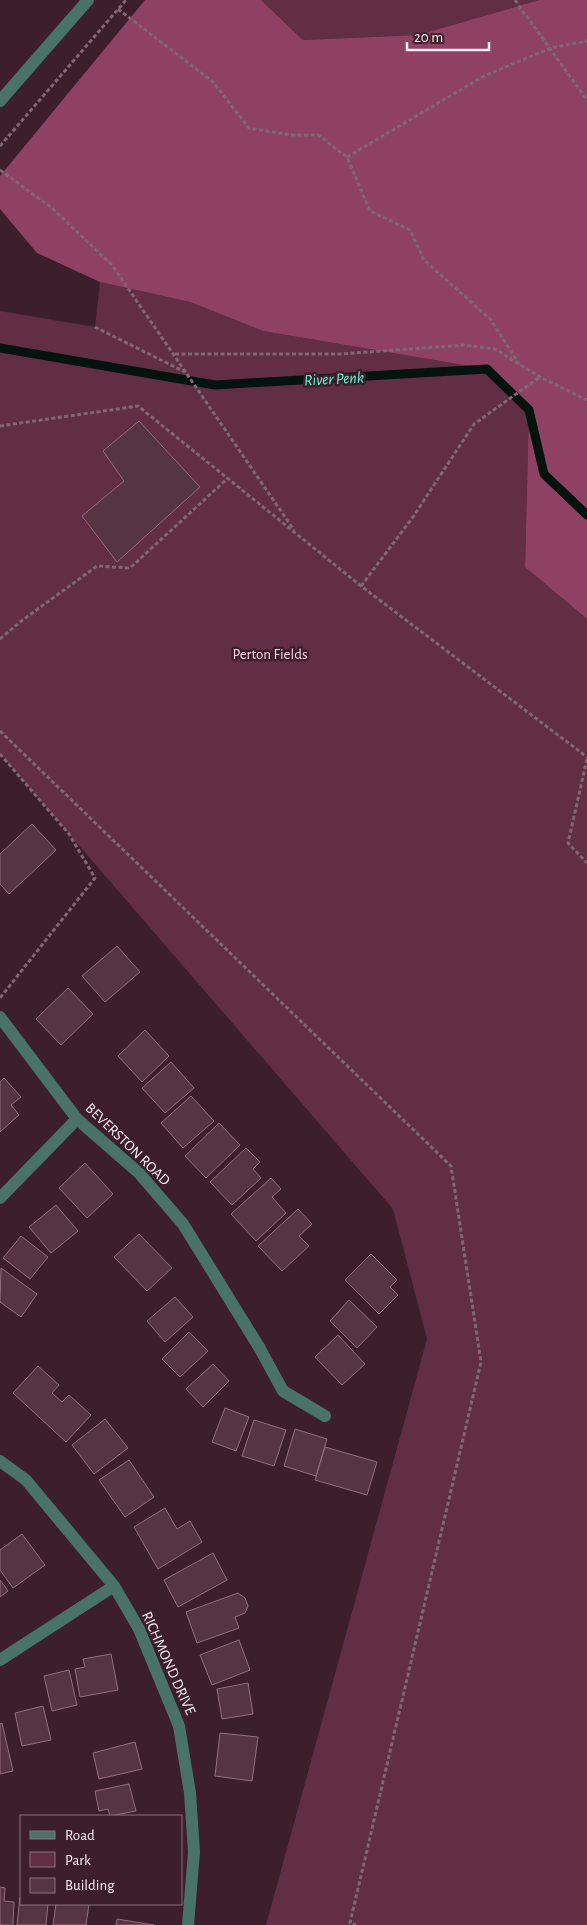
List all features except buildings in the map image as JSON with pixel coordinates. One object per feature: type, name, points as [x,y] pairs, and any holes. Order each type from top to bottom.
[{"type":"street","points":[[0,101],[88,0]]},
{"type":"street","name":"BEVERSTON ROAD","points":[[0,1018],[77,1119],[139,1173],[183,1224],[259,1347],[283,1390],[325,1416]]},
{"type":"street","points":[[0,1198],[77,1119]]},
{"type":"street","name":"RICHMOND DRIVE","points":[[0,1461],[26,1480],[114,1586],[139,1629],[180,1726],[190,1793],[194,1852],[188,1925]]},
{"type":"street","points":[[0,1660],[114,1586]]},
{"type":"path","points":[[0,146],[126,0]]},
{"type":"path","points":[[515,0],[587,100]]},
{"type":"path","points":[[118,9],[213,82],[248,128],[291,135],[318,136],[347,156],[370,211],[410,230],[424,260],[492,320],[519,364]]},
{"type":"path","points":[[347,156],[484,76],[551,48],[587,41]]},
{"type":"path","points":[[0,170],[52,208],[112,265],[298,534]]},
{"type":"path","points":[[96,328],[186,373]]},
{"type":"path","points":[[174,354],[341,354],[464,345],[495,349],[540,377],[587,400]]},
{"type":"path","points":[[361,586],[413,517],[474,424],[540,377]]},
{"type":"path","points":[[0,426],[138,406],[361,586],[587,758],[568,842],[587,864]]},
{"type":"path","points":[[0,640],[20,622],[97,566],[130,568],[228,478]]},
{"type":"path","points":[[0,731],[451,1166],[481,1362],[350,1922],[356,1925]]},
{"type":"path","points":[[0,754],[69,834],[96,878],[0,998]]},
{"type":"green space","points":[[261,0],[539,0],[418,35],[303,40]]},
{"type":"green space","name":"Perton Fields","points":[[100,282],[190,302],[263,331],[487,369],[529,410],[525,567],[587,619],[587,1925],[266,1925],[427,1339],[393,1209],[0,754],[0,311],[95,327]]},
{"type":"shaded area","points":[[145,0],[261,0],[303,40],[418,35],[539,0],[587,0],[587,619],[525,567],[529,410],[487,369],[263,331],[190,302],[100,282],[37,253],[0,209],[0,176]]},
{"type":"waterway","name":"River Penk","points":[[0,348],[215,385],[487,369],[529,410],[544,474],[587,515]]}]
